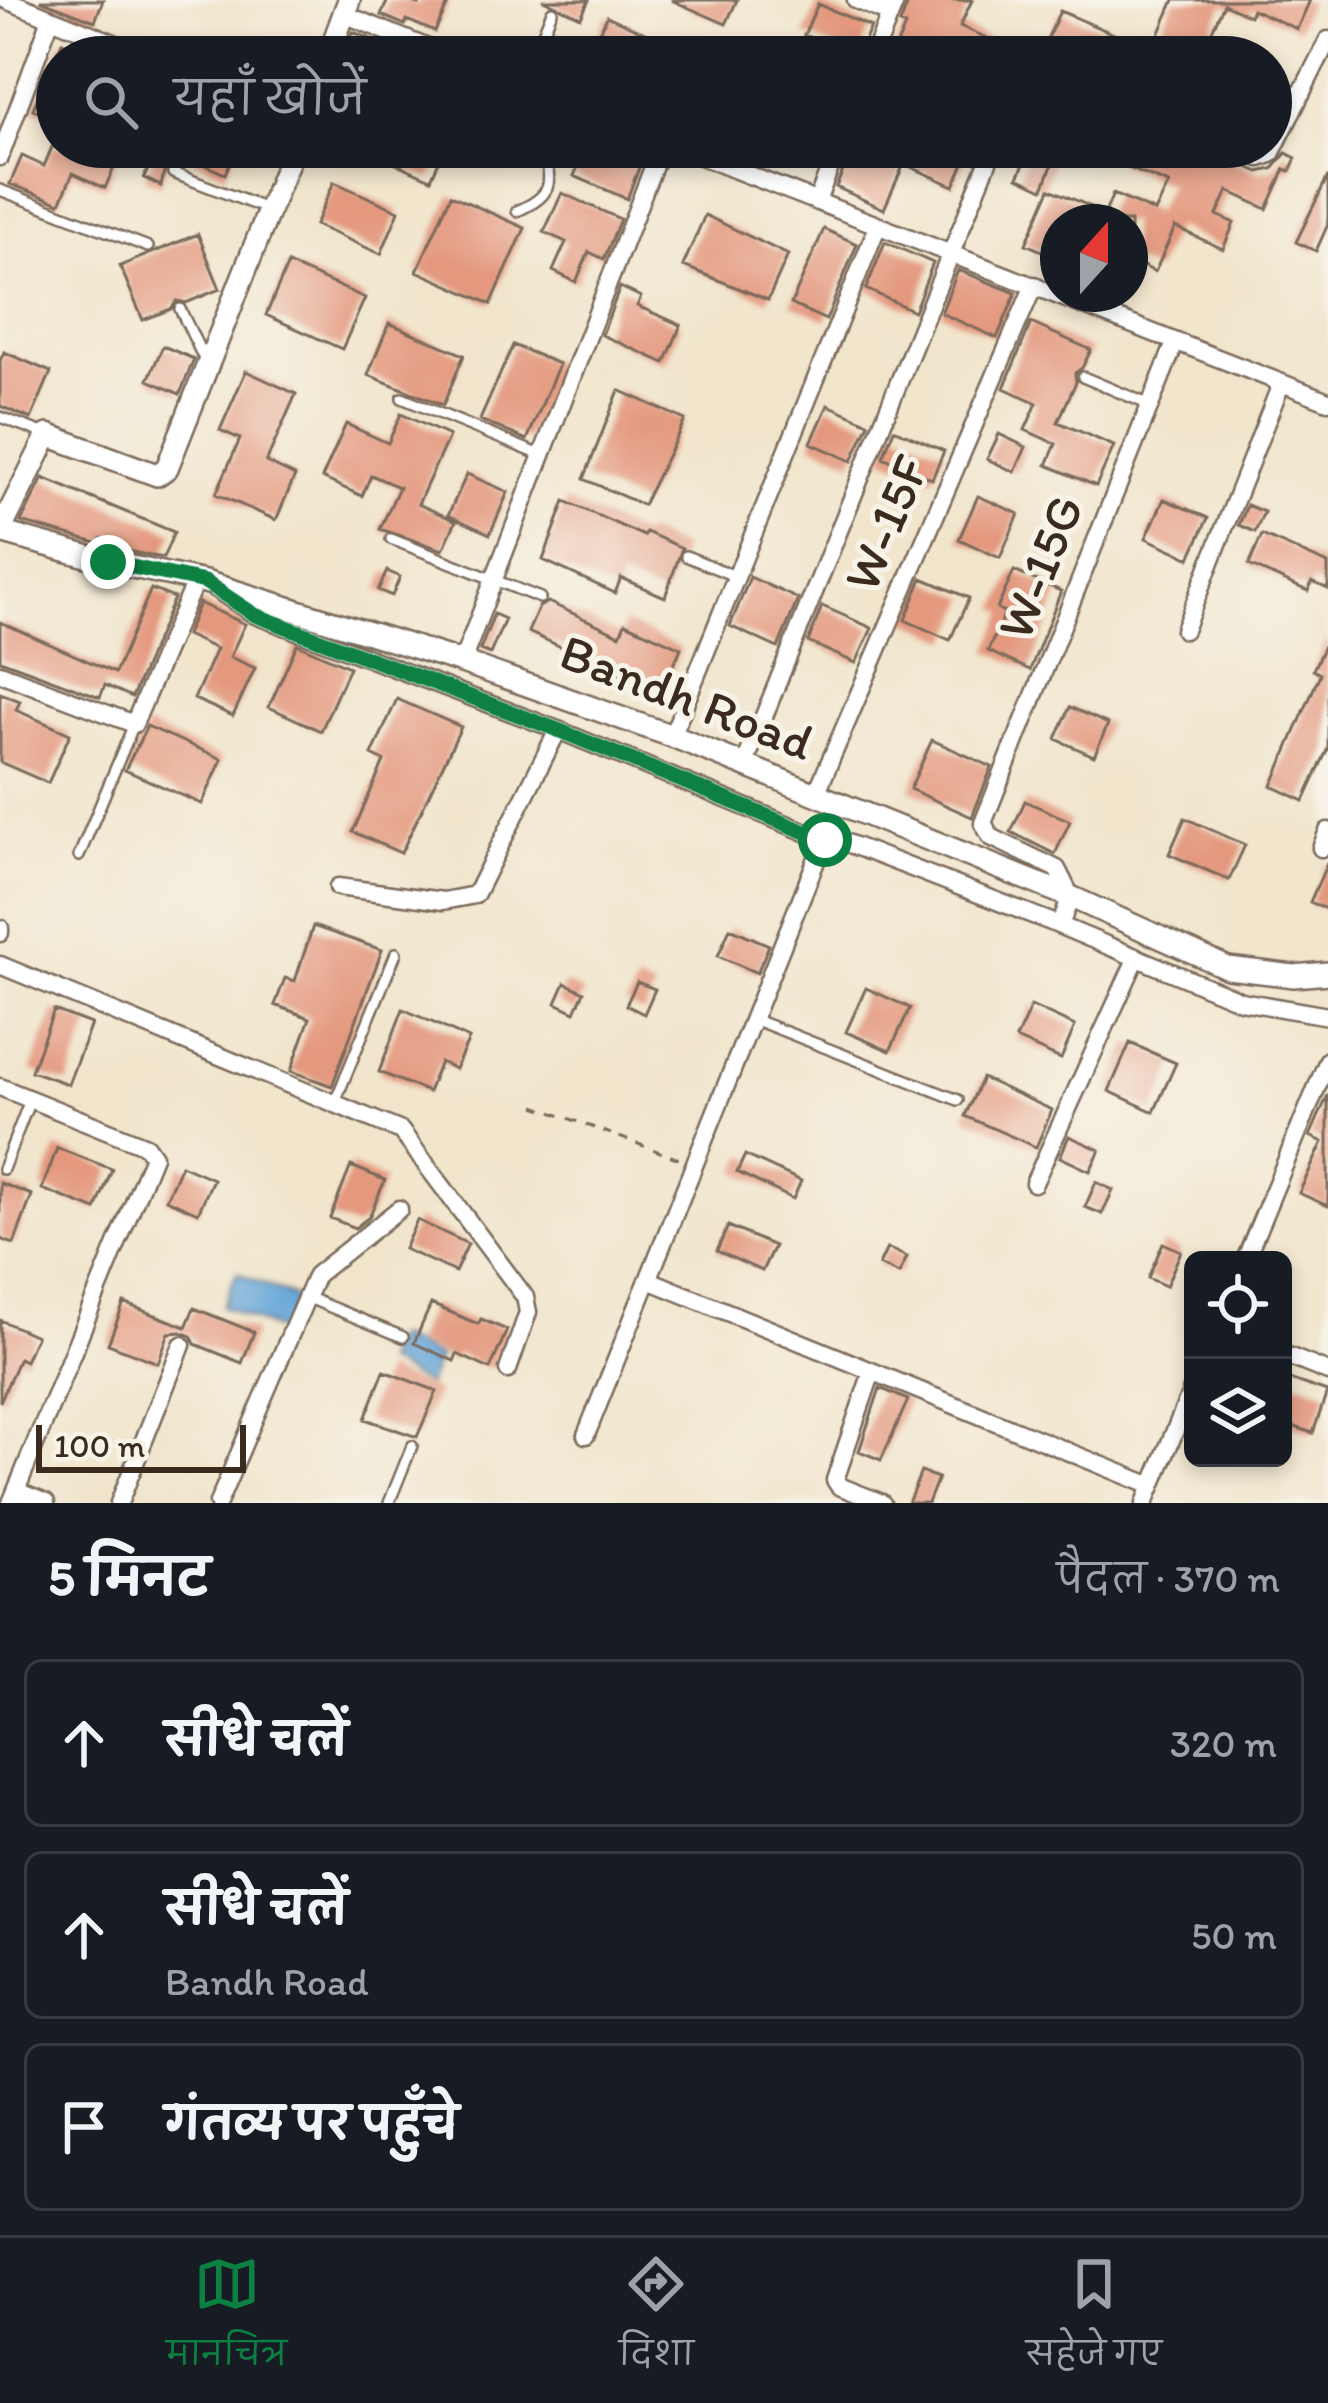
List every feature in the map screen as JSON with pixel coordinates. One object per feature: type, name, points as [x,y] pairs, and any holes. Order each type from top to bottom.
[{"type":"street","points":[[6,0],[96,36]]},
{"type":"street","points":[[856,0],[893,7],[881,36]]},
{"type":"street","points":[[336,36],[346,7],[406,36]]},
{"type":"street","points":[[44,36],[51,18]]},
{"type":"street","points":[[1292,114],[1326,49]]},
{"type":"street","points":[[0,157],[36,59]]},
{"type":"street","points":[[0,531],[48,435],[161,475],[286,168]]},
{"type":"street","points":[[462,662],[653,168]]},
{"type":"street","points":[[731,168],[1328,401]]},
{"type":"street","points":[[817,201],[830,168]]},
{"type":"street","points":[[745,763],[986,168]]},
{"type":"street","points":[[672,736],[878,225]]},
{"type":"street","name":"W-15F","points":[[816,794],[1034,285]]},
{"type":"street","name":"W-15G","points":[[1071,897],[1057,868],[991,837],[983,823],[1175,343]]},
{"type":"street","points":[[1184,631],[1281,384]]},
{"type":"street","name":"Bandh Road","points":[[0,531],[108,562],[205,582],[462,662],[672,736],[1071,897],[1228,968],[1294,976],[1328,973]]},
{"type":"street","points":[[0,673],[134,724],[190,592],[205,582],[255,615],[558,730],[825,840],[839,837],[1241,1001],[1328,1016]]},
{"type":"street","points":[[338,887],[443,901],[475,895],[558,730]]},
{"type":"street","points":[[586,1435],[825,840]]},
{"type":"street","points":[[1060,925],[1071,897]]},
{"type":"street","points":[[1034,1183],[1138,957]]},
{"type":"street","points":[[0,965],[401,1131],[525,1298],[528,1312],[508,1370]]},
{"type":"street","points":[[1249,1251],[1328,1060]]},
{"type":"street","points":[[0,1087],[146,1146],[153,1156],[13,1497],[46,1503]]},
{"type":"street","points":[[218,1503],[316,1275],[399,1209]]},
{"type":"street","points":[[649,1280],[1149,1494],[1184,1409]]},
{"type":"street","points":[[118,1503],[182,1345]]},
{"type":"street","points":[[1292,1358],[1328,1372]]},
{"type":"street","points":[[872,1372],[835,1480],[839,1486],[882,1503]]},
{"type":"lane","points":[[542,36],[552,11]]},
{"type":"lane","points":[[1292,90],[1303,94]]},
{"type":"lane","points":[[517,211],[535,203],[550,182],[547,168]]},
{"type":"lane","points":[[172,173],[269,210]]},
{"type":"lane","points":[[0,190],[148,247]]},
{"type":"lane","points":[[180,309],[207,366]]},
{"type":"lane","points":[[1082,377],[1150,405]]},
{"type":"lane","points":[[402,398],[543,456]]},
{"type":"lane","points":[[0,417],[48,435]]},
{"type":"lane","points":[[392,539],[540,598]]},
{"type":"lane","points":[[686,556],[736,577]]},
{"type":"lane","points":[[80,856],[134,724]]},
{"type":"lane","points":[[335,1102],[396,953]]},
{"type":"lane","points":[[753,1019],[958,1100]]},
{"type":"lane","points":[[3,1169],[30,1100]]},
{"type":"lane","points":[[304,1296],[404,1337]]},
{"type":"lane","points":[[389,1503],[412,1446]]},
{"type":"path","points":[[535,1106],[694,1164]]},
{"type":"water","points":[[237,1273],[296,1298],[284,1333],[222,1306]]},
{"type":"water","points":[[395,1337],[438,1357],[427,1385],[384,1362]]},
{"type":"building","points":[[40,0],[103,0],[95,21]]},
{"type":"building","points":[[388,0],[419,5],[421,0],[450,0],[435,32],[381,15]]},
{"type":"building","points":[[543,0],[589,0],[581,17]]},
{"type":"building","points":[[671,0],[737,0],[726,24]]},
{"type":"building","points":[[909,0],[972,0],[960,26],[983,36],[901,36]]},
{"type":"building","points":[[1174,0],[1310,0],[1297,29],[1252,9],[1250,16],[1224,4],[1210,36],[1158,36]]},
{"type":"building","points":[[818,4],[871,27],[867,36],[804,35]]},
{"type":"building","points":[[1060,11],[1119,36],[1049,36]]},
{"type":"building","points":[[607,16],[647,34],[646,36],[598,36]]},
{"type":"building","points":[[22,156],[36,162],[36,168],[114,168],[105,188],[73,173],[60,203],[10,184]]},
{"type":"building","points":[[149,168],[166,168],[161,186],[144,178]]},
{"type":"building","points":[[406,168],[436,168],[431,179]]},
{"type":"building","points":[[577,168],[639,168],[627,199],[574,176]]},
{"type":"building","points":[[844,168],[902,168],[884,209],[836,187]]},
{"type":"building","points":[[913,168],[962,168],[954,186]]},
{"type":"building","points":[[1022,168],[1051,168],[1043,189],[1018,177]]},
{"type":"building","points":[[1128,168],[1250,168],[1259,172],[1291,168],[1285,169],[1267,209],[1228,191],[1217,215],[1234,223],[1223,249],[1175,227],[1155,272],[1148,268],[1148,209],[1155,212],[1169,184]]},
{"type":"building","points":[[1328,176],[1328,224],[1316,251],[1296,242]]},
{"type":"building","points":[[334,182],[399,211],[381,254],[315,225]]},
{"type":"building","points":[[1050,189],[1084,204],[1043,204]]},
{"type":"building","points":[[562,193],[620,219],[604,259],[589,252],[576,282],[553,271],[566,242],[544,232]]},
{"type":"building","points":[[1113,194],[1136,204],[1109,204]]},
{"type":"building","points":[[451,195],[525,228],[491,304],[417,271]]},
{"type":"building","points":[[1040,212],[1040,250],[1026,244]]},
{"type":"building","points":[[705,215],[788,255],[768,300],[683,266]]},
{"type":"building","points":[[824,229],[857,244],[826,320],[791,304]]},
{"type":"building","points":[[198,234],[220,289],[186,303],[177,301],[171,309],[143,320],[120,266]]},
{"type":"building","points":[[885,242],[933,263],[914,311],[866,289]]},
{"type":"building","points":[[288,264],[365,298],[342,349],[266,315]]},
{"type":"building","points":[[958,270],[1016,293],[997,338],[941,313]]},
{"type":"building","points":[[620,287],[641,297],[637,306],[681,325],[665,363],[602,335]]},
{"type":"building","points":[[389,323],[464,355],[443,405],[368,375]]},
{"type":"building","points":[[1031,323],[1091,350],[1075,373],[1076,382],[1058,422],[1114,446],[1096,486],[1047,465],[1056,444],[1025,430],[1037,403],[1004,388]]},
{"type":"building","points":[[513,345],[559,364],[527,440],[480,420]]},
{"type":"building","points":[[163,346],[194,359],[180,394],[148,380]]},
{"type":"building","points":[[4,352],[51,372],[31,419],[0,406]]},
{"type":"building","points":[[246,371],[296,394],[266,462],[295,476],[276,520],[216,494],[240,439],[220,430]]},
{"type":"building","points":[[619,390],[685,420],[643,505],[584,479]]},
{"type":"building","points":[[828,405],[869,423],[852,461],[811,443]]},
{"type":"building","points":[[401,414],[449,436],[418,504],[456,521],[443,550],[380,529],[399,487],[371,475],[362,496],[322,478],[346,424],[388,443]]},
{"type":"building","points":[[894,429],[944,451],[932,479],[883,457]]},
{"type":"building","points":[[999,434],[1026,447],[1015,472],[987,459]]},
{"type":"building","points":[[467,474],[508,492],[490,534],[448,515]]},
{"type":"building","points":[[43,478],[174,532],[163,558],[21,522]]},
{"type":"building","points":[[978,496],[1019,514],[1000,558],[959,539]]},
{"type":"building","points":[[1164,499],[1208,518],[1190,558],[1146,538]]},
{"type":"building","points":[[565,501],[682,548],[665,597],[621,578],[615,593],[543,560]]},
{"type":"building","points":[[1247,505],[1264,512],[1255,532],[1239,525]]},
{"type":"building","points":[[1262,535],[1328,564],[1328,589],[1312,582],[1308,591],[1249,565]]},
{"type":"building","points":[[387,571],[400,577],[392,596],[378,590]]},
{"type":"building","points":[[1014,571],[1061,591],[1030,670],[988,651],[1005,612],[997,609]]},
{"type":"building","points":[[750,577],[798,599],[778,648],[730,626]]},
{"type":"building","points":[[922,578],[969,598],[950,640],[905,620]]},
{"type":"building","points":[[151,589],[174,598],[132,697],[105,685],[100,697],[0,660],[0,622],[115,673]]},
{"type":"building","points":[[548,602],[620,635],[625,623],[681,648],[662,692],[528,632],[539,607]]},
{"type":"building","points":[[199,603],[245,624],[230,657],[255,668],[233,716],[194,699],[216,649],[186,635]]},
{"type":"building","points":[[822,606],[872,628],[856,663],[808,642]]},
{"type":"building","points":[[494,614],[505,619],[490,654],[480,650]]},
{"type":"building","points":[[1328,637],[1328,748],[1304,801],[1272,786],[1320,674],[1313,670]]},
{"type":"building","points":[[297,644],[349,667],[321,731],[269,707]]},
{"type":"building","points":[[0,693],[20,701],[16,710],[70,734],[48,783],[0,762]]},
{"type":"building","points":[[397,699],[461,727],[401,853],[353,832],[384,761],[372,755]]},
{"type":"building","points":[[1070,707],[1108,724],[1094,756],[1056,739]]},
{"type":"building","points":[[147,726],[222,759],[202,804],[125,770]]},
{"type":"building","points":[[932,740],[992,767],[972,817],[910,789]]},
{"type":"building","points":[[1025,801],[1070,821],[1055,854],[1011,832]]},
{"type":"building","points":[[1185,818],[1245,845],[1229,880],[1169,854]]},
{"type":"building","points":[[1328,861],[1328,910],[1310,902]]},
{"type":"building","points":[[313,926],[382,950],[332,1086],[291,1071],[310,1018],[275,1005],[285,978],[295,981]]},
{"type":"building","points":[[730,928],[769,945],[757,973],[718,956]]},
{"type":"building","points":[[637,982],[655,989],[644,1014],[626,1005]]},
{"type":"building","points":[[565,983],[584,992],[575,1012],[556,1003]]},
{"type":"building","points":[[866,988],[910,1008],[890,1051],[846,1032]]},
{"type":"building","points":[[1031,1006],[1075,1026],[1061,1059],[1016,1039]]},
{"type":"building","points":[[403,1009],[469,1039],[455,1069],[440,1062],[428,1092],[379,1072]]},
{"type":"building","points":[[54,1010],[91,1024],[68,1084],[31,1071]]},
{"type":"building","points":[[1130,1043],[1176,1063],[1154,1112],[1109,1091]]},
{"type":"building","points":[[982,1078],[1052,1110],[1036,1147],[965,1116]]},
{"type":"building","points":[[1328,1095],[1328,1206],[1299,1193],[1323,1142],[1310,1136]]},
{"type":"building","points":[[1069,1136],[1100,1150],[1090,1171],[1060,1157]]},
{"type":"building","points":[[57,1148],[112,1169],[96,1210],[42,1189]]},
{"type":"building","points":[[745,1155],[801,1181],[793,1199],[737,1172]]},
{"type":"building","points":[[181,1165],[213,1179],[198,1213],[166,1199]]},
{"type":"building","points":[[351,1166],[385,1180],[369,1217],[355,1228],[330,1218]]},
{"type":"building","points":[[1096,1182],[1113,1190],[1102,1214],[1085,1207]]},
{"type":"building","points":[[0,1183],[32,1195],[14,1244],[0,1239]]},
{"type":"building","points":[[417,1220],[468,1244],[455,1272],[404,1249]]},
{"type":"building","points":[[728,1226],[774,1246],[762,1271],[717,1251]]},
{"type":"building","points":[[1163,1243],[1181,1251],[1166,1286],[1148,1278]]},
{"type":"building","points":[[887,1248],[907,1257],[899,1274],[879,1265]]},
{"type":"building","points":[[124,1303],[186,1327],[194,1308],[254,1332],[242,1363],[195,1344],[181,1332],[169,1333],[158,1363],[108,1344]]},
{"type":"building","points":[[431,1304],[478,1324],[481,1319],[507,1330],[490,1369],[457,1354],[454,1361],[414,1343]]},
{"type":"building","points":[[0,1320],[36,1336],[25,1361],[19,1358],[0,1402]]},
{"type":"building","points":[[384,1371],[437,1391],[417,1437],[365,1419]]},
{"type":"building","points":[[1292,1380],[1327,1392],[1313,1433],[1292,1426]]},
{"type":"building","points":[[880,1388],[908,1400],[881,1460],[859,1451]]},
{"type":"building","points":[[921,1472],[938,1478],[928,1503],[908,1503]]},
{"type":"route","points":[[108,562],[205,582],[255,615],[558,730],[825,840]]}]
